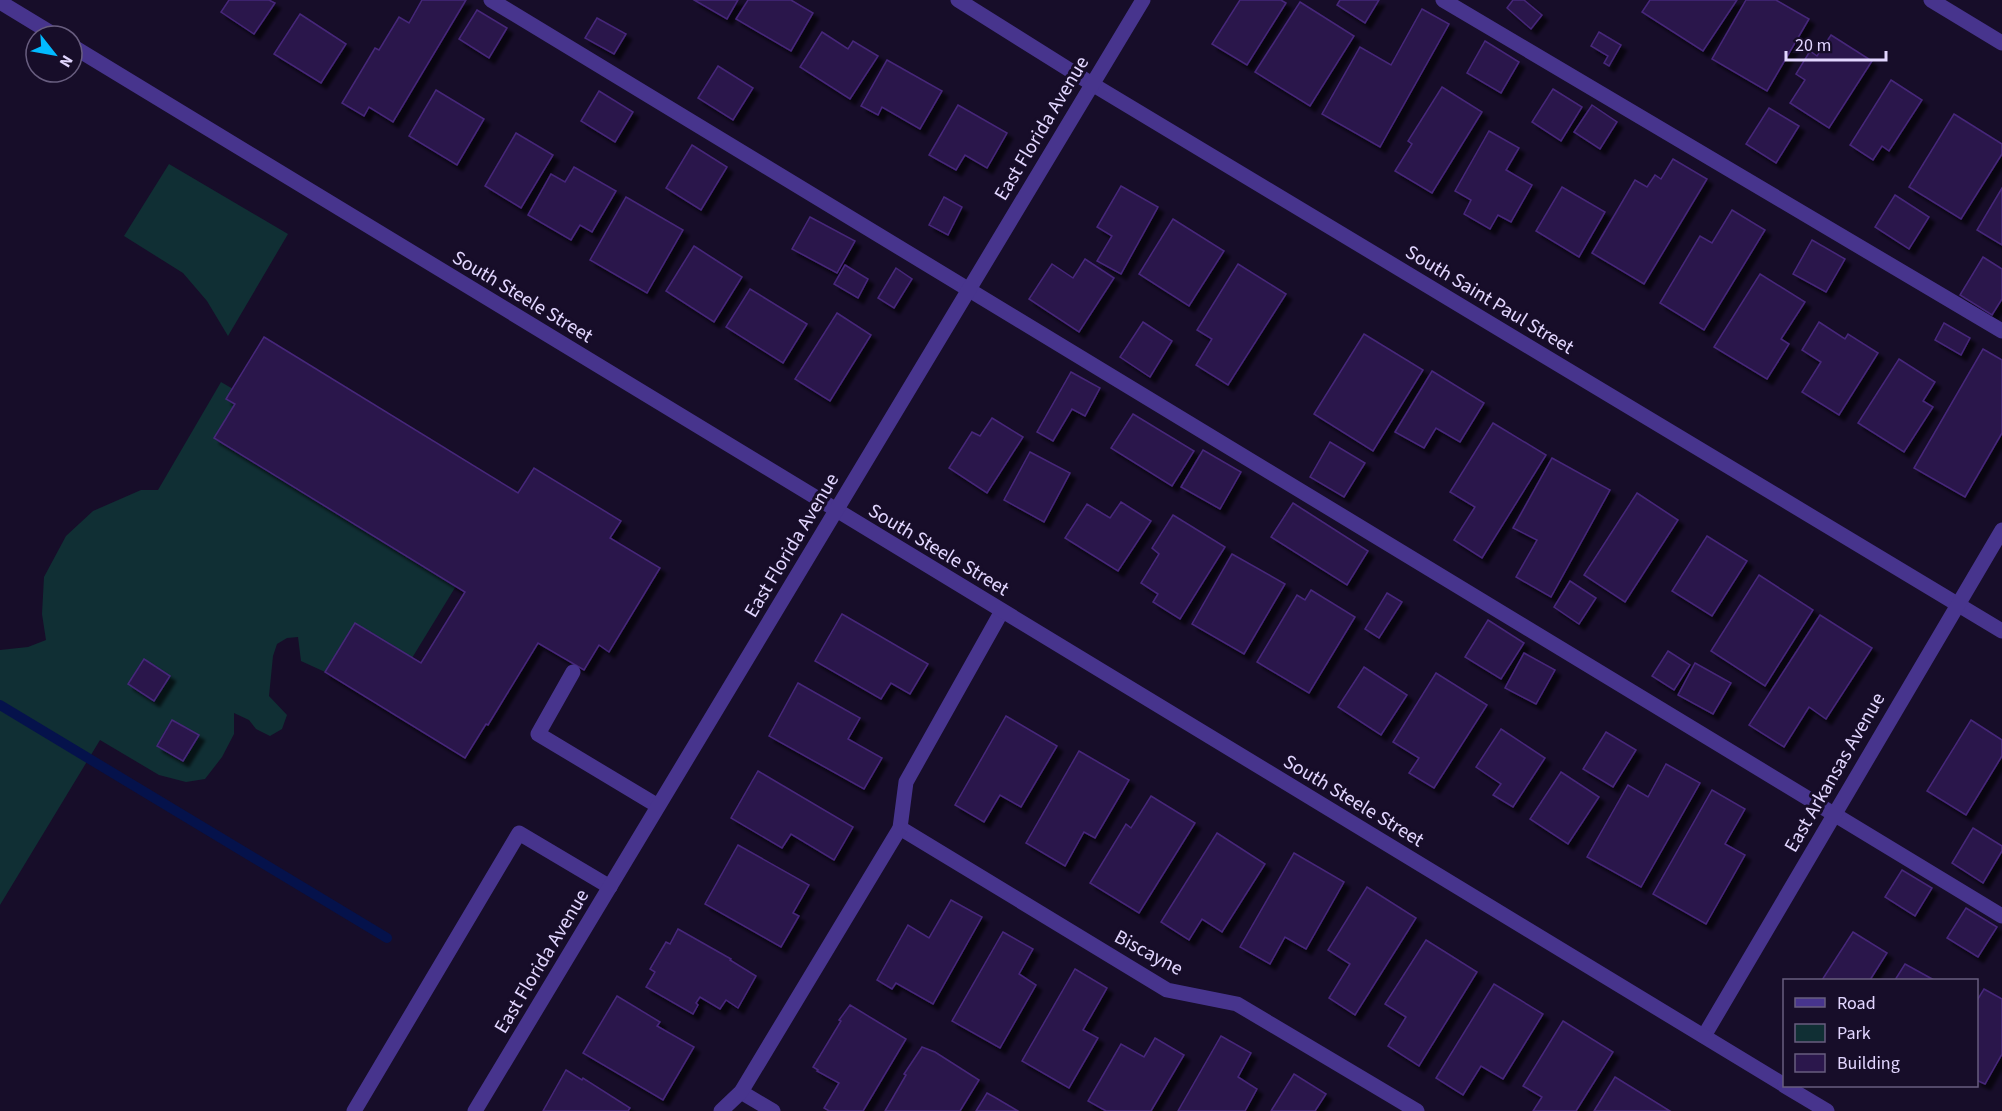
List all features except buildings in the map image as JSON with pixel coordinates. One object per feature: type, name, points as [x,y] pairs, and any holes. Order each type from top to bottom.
[{"type":"street","points":[[491,0],[2002,916]]},
{"type":"street","name":"South Saint Paul Street","points":[[958,0],[1092,84],[2002,631]]},
{"type":"street","name":"East Florida Avenue","points":[[475,1111],[1143,0]]},
{"type":"street","points":[[1443,0],[2002,331]]},
{"type":"street","points":[[1931,0],[2002,43]]},
{"type":"street","points":[[0,2],[36,24]]},
{"type":"street","name":"South Steele Street","points":[[84,53],[1783,1084]]},
{"type":"street","name":"East Arkansas Avenue","points":[[1704,1036],[2002,530]]},
{"type":"street","points":[[721,1111],[741,1092],[900,828],[906,782],[1002,611]]},
{"type":"street","points":[[573,672],[538,734],[658,806]]},
{"type":"street","name":"Biscayne","points":[[900,828],[1167,990],[1238,1004],[1417,1111]]},
{"type":"street","points":[[354,1111],[519,832],[610,887]]},
{"type":"street","name":"South Steele Street","points":[[1788,1087],[1827,1111]]},
{"type":"street","points":[[741,1092],[773,1111]]},
{"type":"green space","points":[[169,164],[288,234],[228,336],[207,301],[183,273],[124,236]]},
{"type":"green space","points":[[221,382],[233,389],[226,399],[235,404],[215,439],[456,586],[412,658],[355,623],[325,672],[301,661],[298,637],[287,638],[277,644],[273,656],[269,696],[287,715],[282,729],[270,736],[256,729],[249,720],[234,713],[234,734],[222,757],[205,779],[186,782],[159,775],[100,740],[0,905],[0,650],[28,647],[46,640],[42,614],[44,577],[66,536],[93,511],[141,490],[158,490]]},
{"type":"waterway","points":[[0,705],[387,938]]}]
